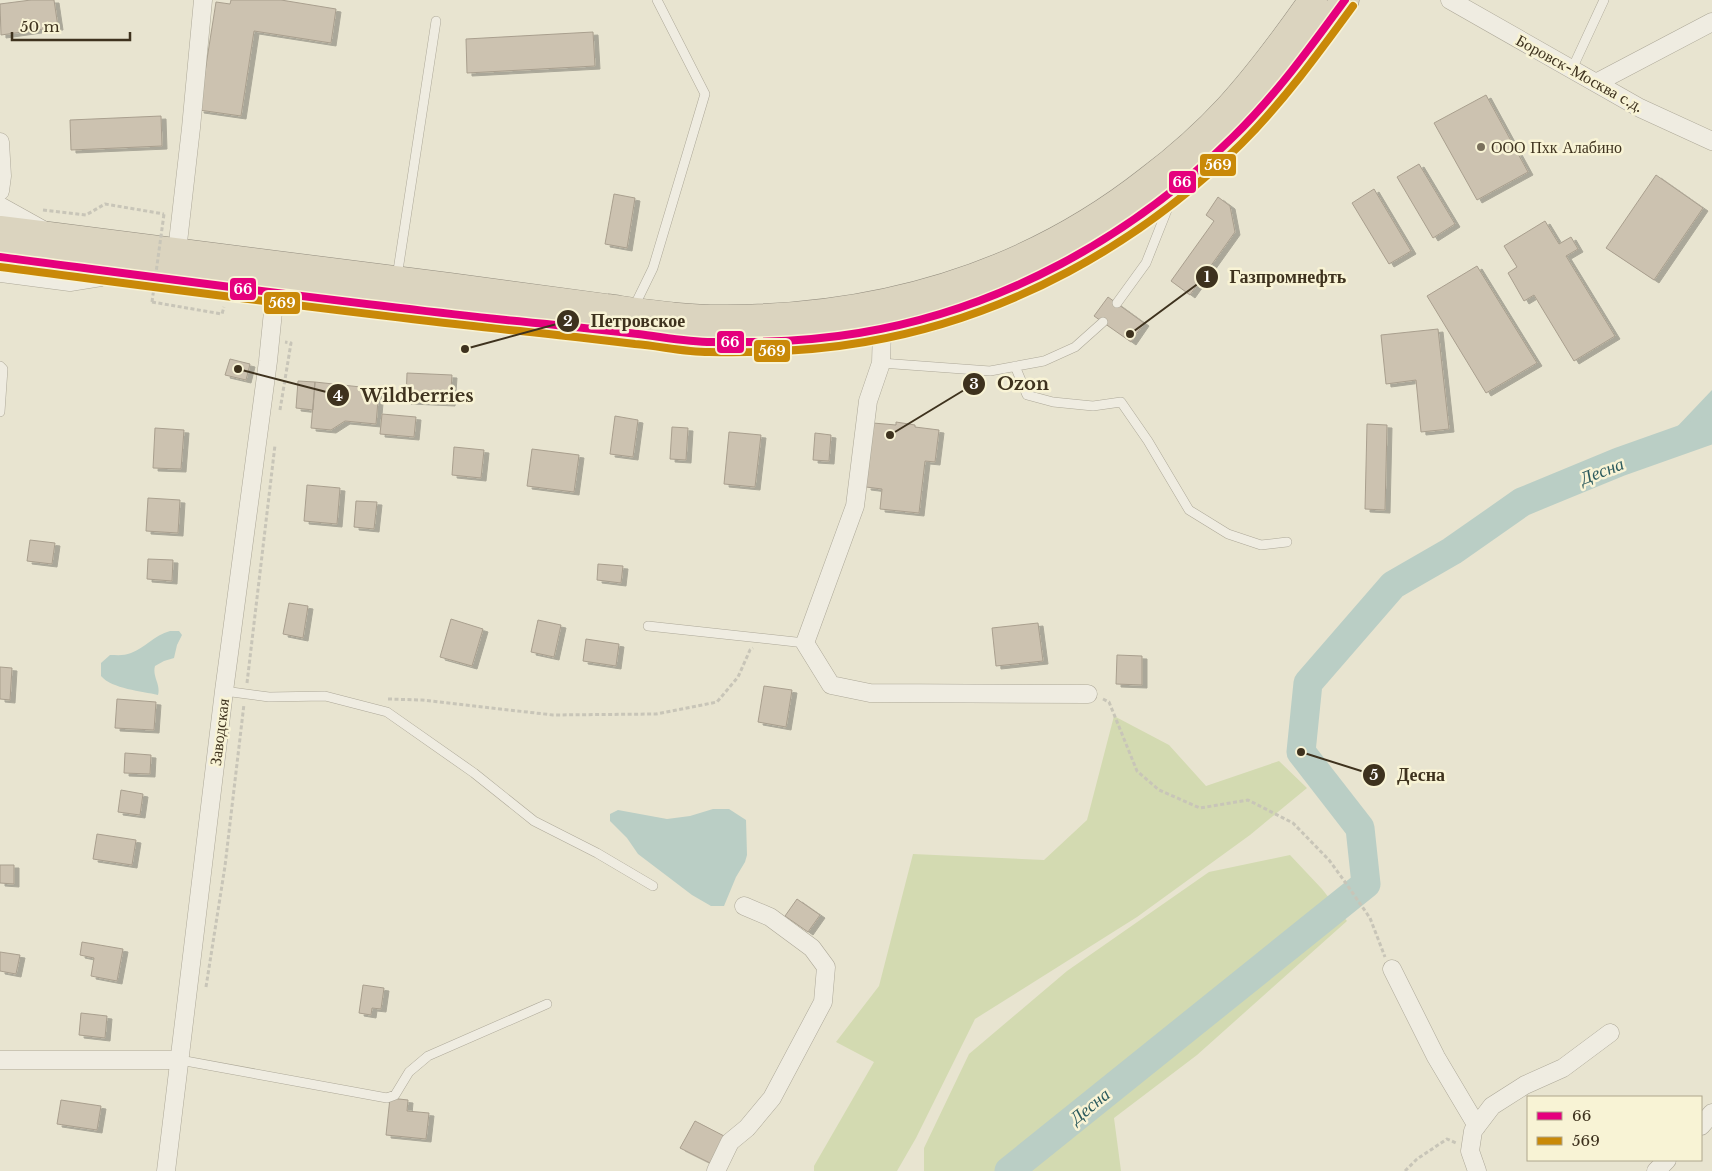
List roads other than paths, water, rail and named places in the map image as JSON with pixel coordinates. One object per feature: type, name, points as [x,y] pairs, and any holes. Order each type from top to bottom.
[{"type":"highway","points":[[0,230],[177,251],[632,311],[724,320],[810,316],[861,309],[925,294],[961,283],[1005,266],[1048,246],[1119,204],[1181,155],[1227,110],[1255,78],[1313,0]]},
{"type":"highway","points":[[0,257],[275,292],[715,343],[812,340],[882,329],[970,304],[1013,288],[1099,243],[1137,219],[1217,154],[1264,105],[1320,35],[1345,0]]},
{"type":"street","points":[[177,251],[203,0]]},
{"type":"street","name":"Боровск-Москва с.д.","points":[[1450,0],[1640,108],[1712,142]]},
{"type":"street","points":[[1596,82],[1712,22]]},
{"type":"street","points":[[0,142],[2,176],[0,191]]},
{"type":"street","points":[[0,206],[56,237]]},
{"type":"street","points":[[0,273],[70,282],[124,273]]},
{"type":"street","name":"Заводская","points":[[166,1171],[224,691],[275,292]]},
{"type":"street","points":[[882,329],[881,363],[868,401],[856,506],[804,643],[832,685],[870,693],[1088,694]]},
{"type":"street","points":[[716,1171],[730,1142],[747,1128],[772,1098],[823,1002],[826,967],[812,948],[770,918],[744,906]]},
{"type":"street","points":[[1392,969],[1436,1057],[1477,1126]]},
{"type":"street","points":[[1477,1171],[1470,1151],[1473,1131],[1492,1106],[1525,1085],[1563,1068],[1610,1033]]},
{"type":"street","points":[[0,1060],[180,1060]]},
{"type":"street","points":[[1702,1125],[1712,1113]]},
{"type":"street","points":[[1656,1171],[1666,1161]]},
{"type":"lane","points":[[632,311],[653,268],[705,94],[657,0]]},
{"type":"lane","points":[[1572,69],[1604,0]]},
{"type":"lane","points":[[396,280],[436,21]]},
{"type":"lane","points":[[1117,303],[1146,262],[1175,190]]},
{"type":"lane","points":[[881,363],[990,371],[1044,361],[1075,347],[1103,322]]},
{"type":"lane","points":[[0,366],[2,369],[0,412]]},
{"type":"lane","points":[[1016,366],[1026,395],[1054,402],[1093,406],[1121,402],[1148,440],[1189,510],[1228,534],[1260,545],[1287,542]]},
{"type":"lane","points":[[648,626],[804,643]]},
{"type":"lane","points":[[224,691],[269,697],[325,696],[387,712],[474,773],[534,820],[653,886]]},
{"type":"lane","points":[[180,1060],[387,1098],[396,1095],[409,1072],[428,1056],[547,1004]]},
{"type":"waterway","name":"Десна","points":[[1009,1171],[1366,884],[1360,828],[1301,752],[1308,683],[1393,585],[1452,551],[1522,502],[1619,462],[1712,429]]},
{"type":"place","name":"ООО Пхк Алабино","points":[[1481,147]]},
{"type":"place","name":"Газпромнефть","points":[[1130,334]]},
{"type":"place","name":"Петровское","points":[[465,349]]},
{"type":"place","name":"Wildberries","points":[[238,369]]},
{"type":"place","name":"Ozon","points":[[890,435]]},
{"type":"place","name":"Десна","points":[[1301,752]]}]
